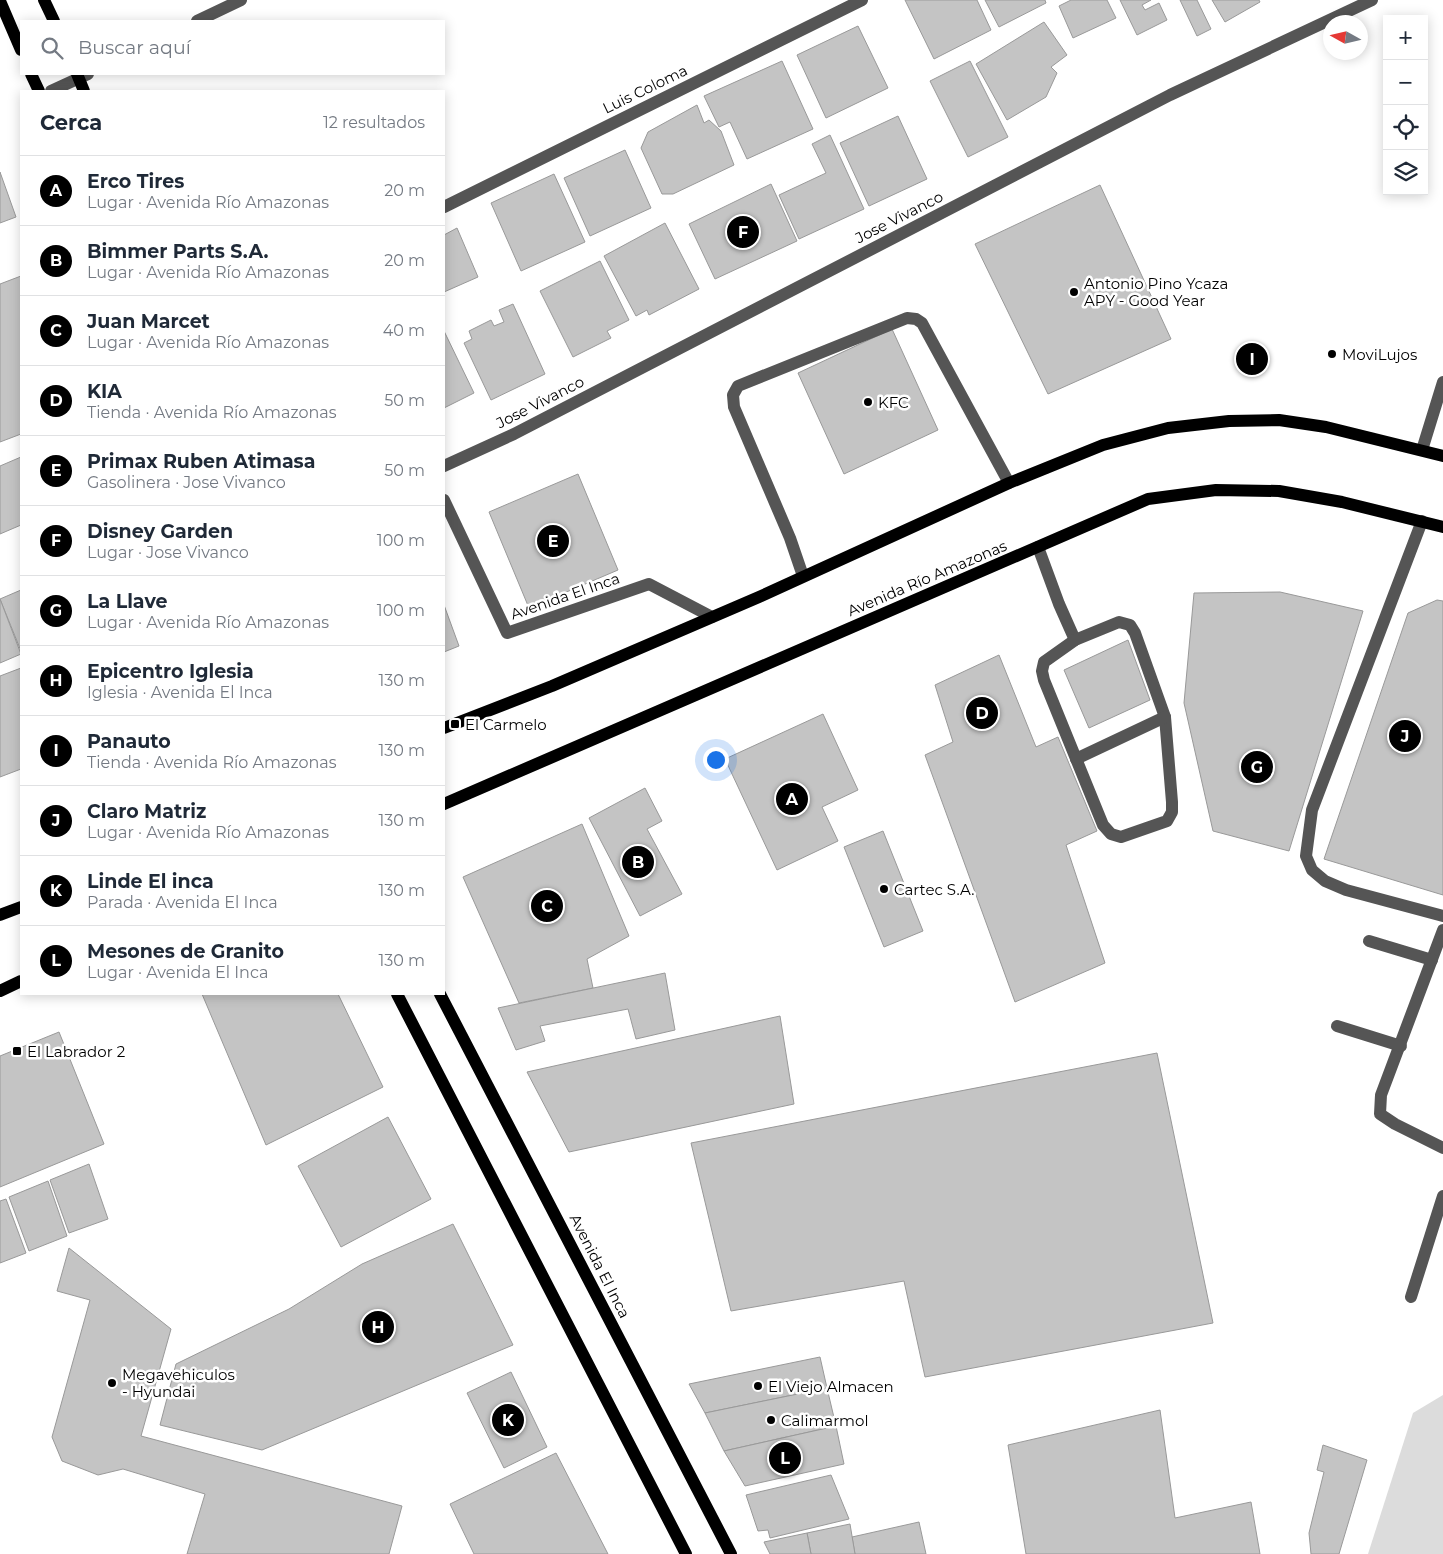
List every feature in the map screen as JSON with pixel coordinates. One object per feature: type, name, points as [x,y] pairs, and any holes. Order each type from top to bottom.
[{"type":"main road","points":[[44,0],[54,20]]},
{"type":"main road","points":[[0,1],[20,48]]},
{"type":"main road","points":[[31,75],[39,90]]},
{"type":"main road","points":[[81,75],[84,90]]},
{"type":"main road","points":[[445,728],[552,686],[712,617],[1009,483],[1103,445],[1168,428],[1229,422],[1278,420],[1326,427],[1443,456]]},
{"type":"main road","name":"Avenida Río Amazonas","points":[[445,804],[1148,499],[1216,490],[1279,491],[1342,502],[1443,527]]},
{"type":"main road","points":[[0,915],[20,907]]},
{"type":"main road","points":[[0,991],[20,982]]},
{"type":"main road","points":[[398,995],[686,1554]]},
{"type":"main road","name":"Avenida El Inca","points":[[441,995],[731,1554]]},
{"type":"street","points":[[199,20],[241,0]]},
{"type":"street","name":"Luis Coloma","points":[[445,206],[862,0]]},
{"type":"street","name":"Jose Vivanco","points":[[445,466],[522,430],[1170,94],[1372,0]]},
{"type":"street","points":[[53,90],[81,75]]},
{"type":"street","points":[[803,576],[790,538],[734,407],[733,396],[738,386],[907,318],[916,319],[922,323],[1009,483]]},
{"type":"street","points":[[1422,450],[1443,382]]},
{"type":"street","name":"Avenida El Inca","points":[[445,502],[507,633],[649,584],[712,617]]},
{"type":"street","points":[[1422,521],[1312,810],[1306,856],[1312,870],[1325,881],[1346,890],[1443,916]]},
{"type":"street","points":[[1038,547],[1059,604],[1075,640]]},
{"type":"street","points":[[1119,622],[1130,624],[1135,633],[1165,717],[1172,802],[1172,812],[1167,821],[1121,837],[1110,834],[1104,825],[1076,760],[1042,671],[1044,662],[1075,640],[1119,622]]},
{"type":"street","points":[[1076,760],[1165,717]]},
{"type":"street","points":[[1443,930],[1381,1095],[1380,1114],[1395,1124],[1443,1148]]},
{"type":"street","points":[[1368,941],[1432,960]]},
{"type":"street","points":[[1337,1026],[1401,1046]]},
{"type":"street","points":[[1411,1297],[1443,1196]]},
{"type":"shaded area","points":[[1443,1395],[1443,1554],[1368,1554],[1413,1413]]},
{"type":"building","points":[[905,0],[977,0],[991,30],[934,59]]},
{"type":"building","points":[[985,0],[1045,0],[1046,3],[999,27]]},
{"type":"building","points":[[1071,0],[1107,0],[1116,18],[1073,38],[1059,6]]},
{"type":"building","points":[[1120,0],[1151,0],[1142,5],[1145,10],[1159,3],[1167,20],[1137,35]]},
{"type":"building","points":[[1180,0],[1197,0],[1211,29],[1197,36]]},
{"type":"building","points":[[1212,0],[1259,0],[1260,2],[1225,22]]},
{"type":"building","points":[[1044,22],[1067,55],[1051,67],[1057,73],[1046,97],[1007,120],[976,64]]},
{"type":"building","points":[[858,26],[888,88],[826,118],[797,55]]},
{"type":"building","points":[[782,61],[813,129],[747,159],[730,122],[719,127],[704,96]]},
{"type":"building","points":[[970,61],[1008,137],[968,157],[930,81]]},
{"type":"building","points":[[697,105],[704,123],[709,120],[721,131],[734,165],[673,194],[662,194],[641,148],[648,132]]},
{"type":"building","points":[[898,116],[927,179],[869,206],[840,143]]},
{"type":"building","points":[[830,135],[864,209],[799,239],[779,195],[826,173],[812,144]]},
{"type":"building","points":[[625,150],[651,208],[590,236],[564,178]]},
{"type":"building","points":[[0,172],[16,217],[0,223]]},
{"type":"building","points":[[554,174],[585,242],[521,271],[491,203]]},
{"type":"building","points":[[771,184],[797,241],[715,279],[689,224]]},
{"type":"building","name":"Antonio Pino Ycaza APY - Good Year","points":[[1100,185],[1171,339],[1048,394],[975,244]]},
{"type":"building","points":[[665,223],[699,289],[649,315],[647,310],[636,316],[604,256]]},
{"type":"building","points":[[457,228],[478,277],[445,292],[445,234]]},
{"type":"building","points":[[600,261],[629,320],[607,331],[611,338],[573,357],[540,291]]},
{"type":"building","points":[[20,276],[20,434],[0,442],[0,284]]},
{"type":"building","points":[[513,304],[545,374],[491,400],[464,343],[472,339],[469,331],[491,320],[494,326],[504,322],[499,310]]},
{"type":"building","name":"KFC","points":[[892,329],[938,430],[844,474],[798,373]]},
{"type":"building","points":[[445,333],[474,393],[445,408]]},
{"type":"building","points":[[20,457],[20,525],[0,534],[0,466]]},
{"type":"building","points":[[578,474],[618,570],[529,608],[489,512]]},
{"type":"building","points":[[20,590],[20,649],[0,599]]},
{"type":"building","points":[[1280,592],[1363,611],[1289,851],[1213,831],[1184,703],[1194,593]]},
{"type":"building","points":[[0,599],[20,654],[0,663]]},
{"type":"building","points":[[1437,600],[1443,601],[1443,895],[1324,859],[1408,613]]},
{"type":"building","points":[[445,608],[459,646],[445,652]]},
{"type":"building","points":[[1128,640],[1150,700],[1089,728],[1064,670]]},
{"type":"building","points":[[999,655],[1036,747],[1058,737],[1097,831],[1066,845],[1105,963],[1015,1002],[925,755],[953,742],[935,685]]},
{"type":"building","points":[[20,668],[20,769],[0,777],[0,676]]},
{"type":"building","points":[[823,714],[858,790],[822,807],[838,841],[777,870],[725,759]]},
{"type":"building","points":[[645,788],[662,821],[647,829],[682,894],[640,916],[589,818]]},
{"type":"building","points":[[582,824],[629,936],[587,959],[593,988],[519,1003],[463,877]]},
{"type":"building","name":"Cartec S.A.","points":[[883,831],[923,931],[884,947],[844,847]]},
{"type":"building","points":[[665,973],[675,1030],[636,1039],[628,1009],[540,1026],[545,1041],[516,1050],[498,1008]]},
{"type":"building","points":[[202,995],[338,995],[383,1087],[266,1145]]},
{"type":"building","points":[[780,1016],[794,1104],[569,1152],[527,1072]]},
{"type":"building","points":[[59,1032],[104,1144],[0,1187],[0,1056]]},
{"type":"building","points":[[1157,1053],[1213,1323],[925,1377],[904,1281],[731,1311],[691,1143]]},
{"type":"building","points":[[388,1117],[431,1199],[341,1247],[298,1166]]},
{"type":"building","points":[[89,1164],[108,1219],[69,1233],[50,1180]]},
{"type":"building","points":[[48,1181],[67,1236],[29,1251],[9,1197]]},
{"type":"building","points":[[6,1199],[26,1253],[0,1263],[0,1201]]},
{"type":"building","points":[[453,1224],[513,1345],[262,1450],[160,1425],[176,1364],[289,1309],[362,1264]]},
{"type":"building","name":"Megavehiculos - Hyundai","points":[[69,1248],[171,1329],[141,1436],[402,1506],[389,1554],[187,1554],[205,1494],[123,1469],[98,1475],[62,1461],[52,1437],[90,1300],[57,1291]]},
{"type":"building","name":"El Viejo Almacen","points":[[820,1357],[827,1388],[705,1413],[689,1384]]},
{"type":"building","points":[[511,1372],[547,1447],[504,1468],[467,1393]]},
{"type":"building","name":"Calimarmol","points":[[827,1388],[836,1426],[724,1451],[705,1413]]},
{"type":"building","points":[[1160,1410],[1175,1518],[1251,1502],[1260,1554],[1026,1554],[1008,1445]]},
{"type":"building","points":[[836,1426],[844,1464],[745,1486],[724,1451]]},
{"type":"building","points":[[1323,1445],[1367,1460],[1339,1554],[1311,1554],[1309,1533],[1324,1472],[1317,1470]]},
{"type":"building","points":[[556,1453],[608,1554],[474,1554],[450,1504]]},
{"type":"building","points":[[831,1475],[849,1519],[770,1538],[768,1530],[758,1531],[746,1495]]},
{"type":"building","points":[[919,1522],[926,1554],[855,1554],[852,1537]]},
{"type":"building","points":[[850,1524],[855,1554],[811,1554],[807,1533]]},
{"type":"building","points":[[807,1533],[811,1554],[770,1554],[764,1542]]},
{"type":"place","name":"Disney Garden","points":[[743,232]]},
{"type":"place","name":"Antonio Pino Ycaza APY - Good Year","points":[[1074,292]]},
{"type":"place","name":"MoviLujos","points":[[1332,354]]},
{"type":"place","name":"Panauto","points":[[1252,359]]},
{"type":"place","name":"KFC","points":[[868,402]]},
{"type":"place","name":"Primax Ruben Atimasa","points":[[553,541]]},
{"type":"place","name":"KIA","points":[[982,713]]},
{"type":"place","name":"El Carmelo","points":[[455,724]]},
{"type":"place","name":"Claro Matriz","points":[[1405,736]]},
{"type":"place","name":"La Llave","points":[[1257,767]]},
{"type":"place","name":"Erco Tires","points":[[792,799]]},
{"type":"place","name":"Bimmer Parts S.A.","points":[[638,862]]},
{"type":"place","name":"Cartec S.A.","points":[[884,889]]},
{"type":"place","name":"Juan Marcet","points":[[547,906]]},
{"type":"place","name":"El Labrador 2","points":[[17,1051]]},
{"type":"place","name":"Epicentro Iglesia","points":[[378,1327]]},
{"type":"place","name":"Megavehiculos - Hyundai","points":[[112,1383]]},
{"type":"place","name":"El Viejo Almacen","points":[[758,1386]]},
{"type":"place","name":"Linde El inca","points":[[508,1420]]},
{"type":"place","name":"Calimarmol","points":[[771,1420]]},
{"type":"place","name":"Mesones de Granito","points":[[785,1458]]}]
